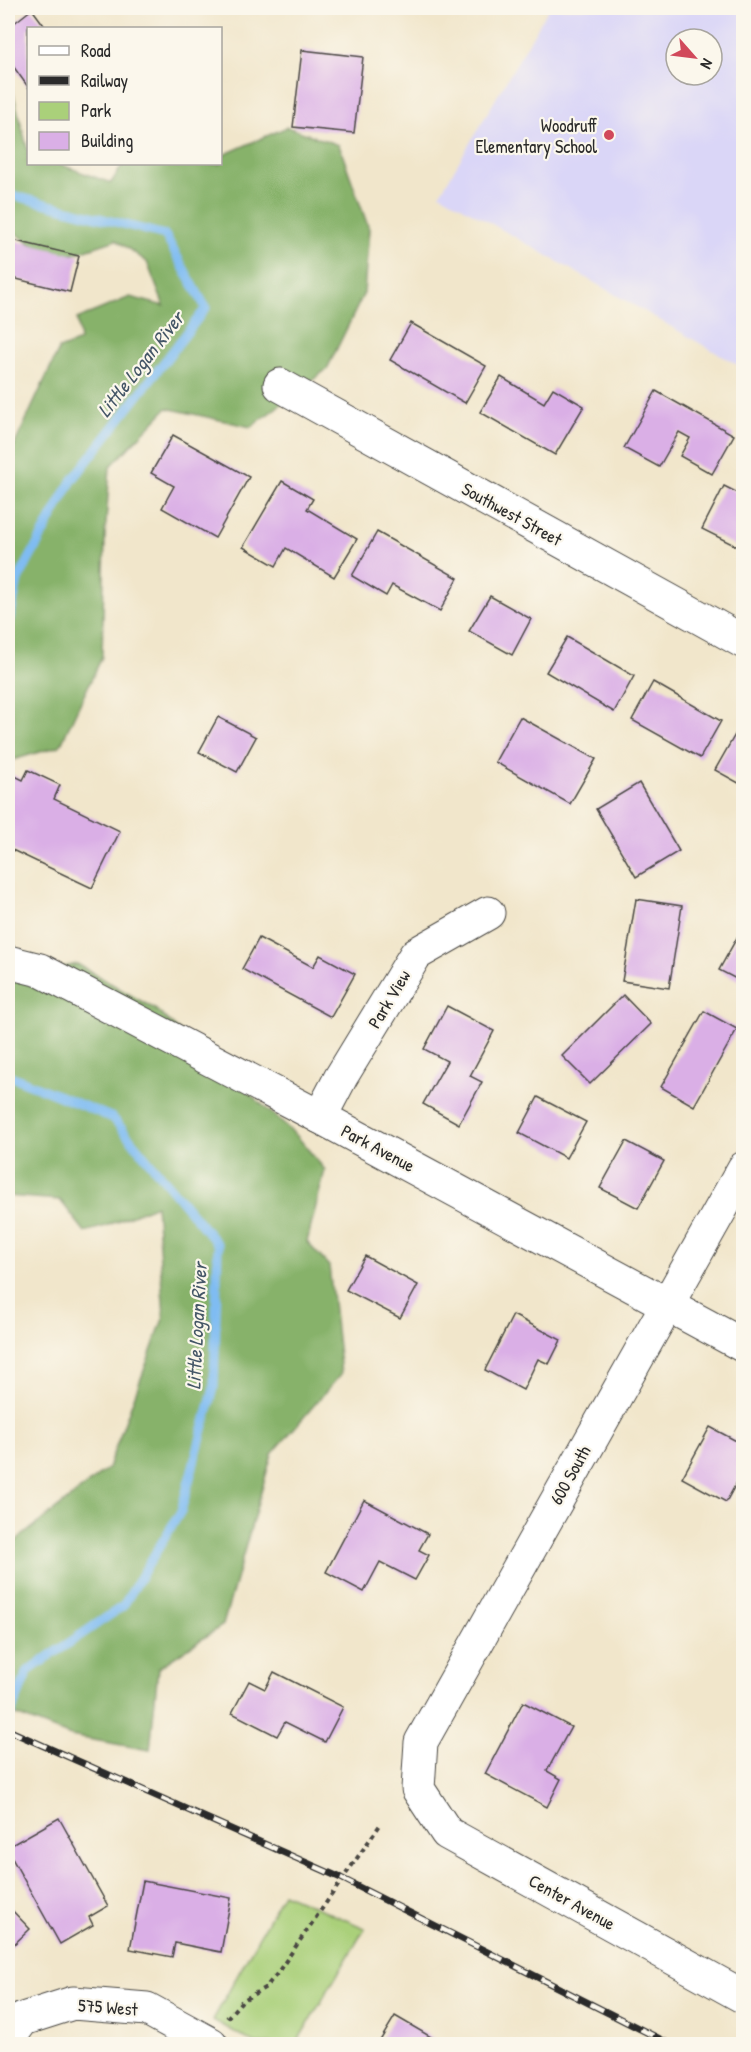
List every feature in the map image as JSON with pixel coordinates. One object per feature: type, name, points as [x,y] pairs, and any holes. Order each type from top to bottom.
[{"type":"street","name":"Southwest Street","points":[[280,385],[744,642]]},
{"type":"street","name":"Park View","points":[[320,1117],[341,1077],[416,954],[488,912]]},
{"type":"street","name":"Park Avenue","points":[[8,962],[40,970],[320,1117],[744,1346]]},
{"type":"street","name":"600 South","points":[[418,1789],[421,1742],[744,1168]]},
{"type":"street","name":"Center Avenue","points":[[418,1789],[447,1833],[744,1997]]},
{"type":"street","name":"575 West","points":[[8,2039],[23,2019],[73,2003],[147,2009],[217,2034]]},
{"type":"path","points":[[217,2034],[242,2001],[266,1987],[276,1976],[380,1825]]},
{"type":"shaded area","name":"Woodruff Elementary School","points":[[549,8],[743,8],[743,368],[440,194]]},
{"type":"green space","points":[[8,73],[27,147],[27,165],[62,165],[111,183],[122,165],[222,165],[222,156],[287,127],[339,145],[369,229],[364,293],[327,369],[251,427],[167,408],[110,467],[105,537],[102,657],[60,746],[13,760],[8,765],[8,459],[59,349],[80,341],[77,319],[130,297],[164,306],[147,262],[116,240],[55,260],[8,228]]},
{"type":"green space","points":[[77,964],[155,1009],[297,1136],[325,1170],[307,1242],[329,1266],[341,1374],[272,1454],[223,1625],[158,1668],[150,1750],[71,1736],[8,1712],[8,1547],[108,1468],[164,1316],[156,1205],[106,1226],[85,1232],[60,1200],[8,1196],[8,980]]},
{"type":"green space","points":[[283,1893],[365,1928],[296,2044],[256,2044],[213,2020]]},
{"type":"building","points":[[32,9],[45,27],[27,27],[27,86],[8,59],[8,28]]},
{"type":"building","points":[[302,50],[363,57],[354,133],[293,127]]},
{"type":"building","points":[[8,239],[79,256],[70,292],[8,277]]},
{"type":"building","points":[[411,323],[486,366],[465,403],[390,360]]},
{"type":"building","points":[[501,377],[544,403],[553,388],[584,406],[555,455],[480,412]]},
{"type":"building","points":[[656,391],[734,435],[712,474],[680,456],[690,438],[679,432],[659,467],[624,448]]},
{"type":"building","points":[[173,435],[249,477],[215,538],[162,508],[174,486],[151,473]]},
{"type":"building","points":[[282,481],[313,499],[307,509],[357,539],[334,577],[286,548],[276,566],[243,547]]},
{"type":"building","points":[[724,486],[744,496],[744,550],[702,529]]},
{"type":"building","points":[[377,532],[458,578],[440,611],[392,585],[386,596],[352,576]]},
{"type":"building","points":[[490,596],[531,619],[512,655],[469,631]]},
{"type":"building","points":[[567,637],[634,676],[614,712],[546,672]]},
{"type":"building","points":[[653,682],[721,721],[700,758],[632,720]]},
{"type":"building","points":[[218,717],[256,737],[237,772],[199,752]]},
{"type":"building","points":[[520,717],[596,759],[570,804],[495,762]]},
{"type":"building","points":[[736,733],[744,737],[744,786],[715,770]]},
{"type":"building","points":[[28,770],[60,785],[54,799],[120,831],[92,888],[8,848],[8,781],[11,774],[23,780]]},
{"type":"building","points":[[639,783],[679,851],[636,877],[596,809]]},
{"type":"building","points":[[636,899],[682,906],[669,988],[622,981]]},
{"type":"building","points":[[744,925],[744,983],[719,970]]},
{"type":"building","points":[[259,938],[313,967],[320,955],[355,974],[331,1017],[242,969]]},
{"type":"building","points":[[623,995],[651,1024],[590,1084],[562,1056]]},
{"type":"building","points":[[447,1006],[494,1031],[470,1076],[482,1082],[459,1124],[423,1104],[447,1061],[424,1049]]},
{"type":"building","points":[[704,1011],[737,1029],[694,1106],[661,1087]]},
{"type":"building","points":[[538,1097],[586,1122],[566,1158],[519,1133]]},
{"type":"building","points":[[626,1141],[664,1161],[638,1208],[600,1188]]},
{"type":"building","points":[[365,1256],[418,1285],[400,1318],[346,1290]]},
{"type":"building","points":[[513,1315],[561,1340],[549,1364],[538,1359],[523,1390],[485,1370]]},
{"type":"building","points":[[710,1427],[744,1445],[744,1469],[726,1502],[682,1478]]},
{"type":"building","points":[[364,1500],[428,1534],[419,1550],[429,1555],[415,1580],[380,1562],[364,1592],[326,1572]]},
{"type":"building","points":[[274,1672],[343,1707],[325,1742],[285,1722],[277,1736],[232,1713],[249,1681],[265,1689]]},
{"type":"building","points":[[523,1702],[571,1727],[547,1771],[561,1779],[547,1807],[485,1774]]},
{"type":"building","points":[[59,1818],[108,1906],[89,1917],[93,1925],[60,1944],[8,1851],[8,1847]]},
{"type":"building","points":[[143,1881],[231,1898],[221,1952],[175,1943],[172,1957],[130,1949]]},
{"type":"building","points":[[8,1906],[30,1929],[8,1950]]},
{"type":"building","points":[[395,2016],[443,2044],[378,2044]]},
{"type":"waterway","name":"Little Logan River","points":[[8,194],[165,235],[206,308],[71,482],[18,580],[8,627]]},
{"type":"waterway","name":"Little Logan River","points":[[8,1075],[113,1118],[218,1245],[214,1388],[181,1511],[123,1606],[28,1671],[8,1720]]},
{"type":"railway","points":[[8,1730],[341,1878],[670,2044]]},
{"type":"place","name":"Woodruff Elementary School","points":[[609,135]]}]
